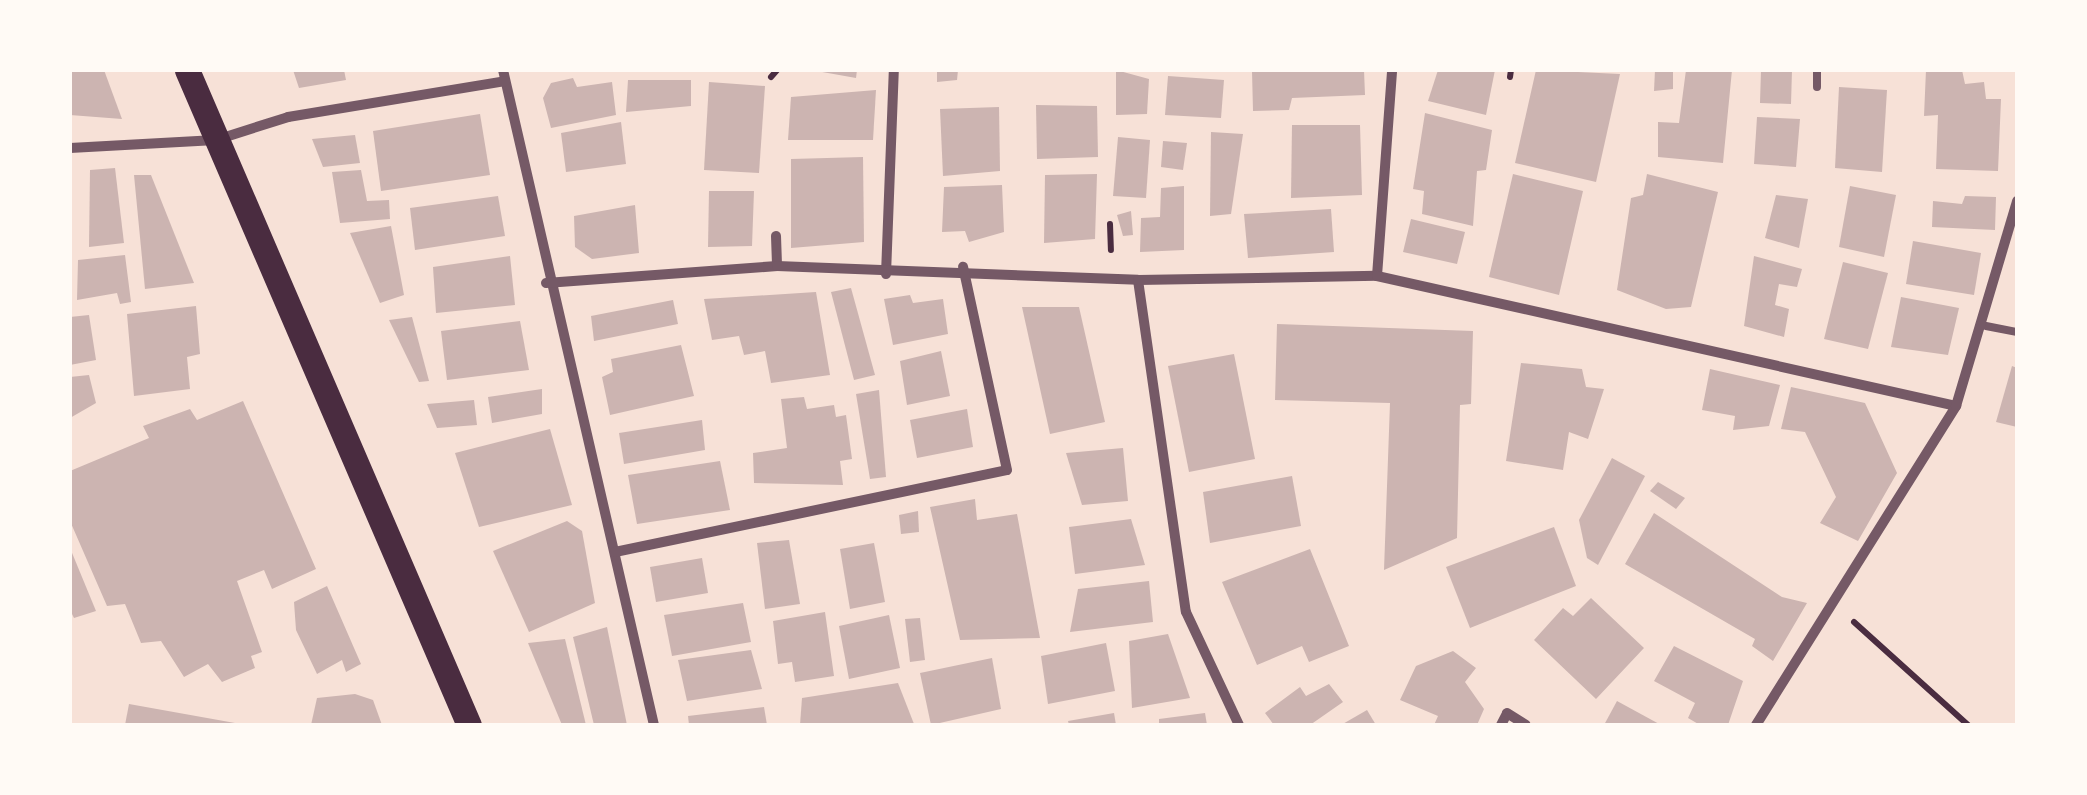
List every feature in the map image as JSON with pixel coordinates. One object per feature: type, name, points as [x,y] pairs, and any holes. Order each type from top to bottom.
[{"type":"main road","points":[[187,70],[465,724]]},
{"type":"street","points":[[886,274],[894,70]]},
{"type":"street","points":[[1377,276],[1392,70]]},
{"type":"street","points":[[70,148],[216,140],[288,117],[504,75],[546,284],[615,552],[654,725]]},
{"type":"street","points":[[1756,725],[1956,406],[1986,326],[2017,202]]},
{"type":"street","points":[[776,236],[776,266]]},
{"type":"street","points":[[546,284],[776,266],[886,274],[963,267],[1138,280],[1377,276],[1956,406]]},
{"type":"street","points":[[615,552],[1007,470],[963,267]]},
{"type":"street","points":[[1138,280],[1186,612],[1239,725]]},
{"type":"street","points":[[1500,725],[1508,713],[1526,725]]},
{"type":"lane","points":[[1817,70],[1817,88]]},
{"type":"lane","points":[[1986,326],[2017,332]]},
{"type":"path","points":[[771,77],[777,70]]},
{"type":"path","points":[[1834,604],[1968,725]]},
{"type":"building","points":[[70,70],[104,70],[122,119],[70,115]]},
{"type":"building","points":[[293,70],[344,70],[346,80],[299,88]]},
{"type":"building","points":[[811,70],[857,70],[856,78]]},
{"type":"building","points":[[937,70],[958,70],[957,80],[937,82]]},
{"type":"building","points":[[1116,70],[1149,79],[1147,114],[1116,115]]},
{"type":"building","points":[[1364,70],[1365,95],[1292,98],[1289,110],[1253,111],[1252,71]]},
{"type":"building","points":[[1438,70],[1495,70],[1486,115],[1428,101]]},
{"type":"building","points":[[1536,70],[1620,74],[1596,182],[1515,163]]},
{"type":"building","points":[[1655,70],[1673,70],[1673,89],[1654,91]]},
{"type":"building","points":[[1686,70],[1732,70],[1723,163],[1658,157],[1658,122],[1679,123]]},
{"type":"building","points":[[1761,70],[1792,70],[1791,104],[1760,103]]},
{"type":"building","points":[[1926,70],[1962,70],[1965,84],[1984,82],[1986,99],[2001,99],[1998,171],[1936,169],[1938,115],[1924,116]]},
{"type":"building","points":[[1168,76],[1224,80],[1221,118],[1165,115]]},
{"type":"building","points":[[573,78],[577,87],[612,82],[616,115],[551,128],[543,98],[551,83]]},
{"type":"building","points":[[628,80],[691,80],[691,106],[626,112]]},
{"type":"building","points":[[709,82],[765,86],[759,173],[704,170]]},
{"type":"building","points":[[1839,87],[1887,90],[1882,172],[1835,168]]},
{"type":"building","points":[[876,90],[873,140],[788,140],[791,97]]},
{"type":"building","points":[[1036,105],[1097,106],[1098,157],[1037,159]]},
{"type":"building","points":[[999,107],[1000,171],[943,176],[940,109]]},
{"type":"building","points":[[1425,113],[1492,130],[1486,170],[1477,171],[1473,226],[1422,214],[1424,191],[1413,189]]},
{"type":"building","points":[[480,114],[490,175],[381,191],[373,131]]},
{"type":"building","points":[[1757,117],[1800,119],[1796,167],[1754,164]]},
{"type":"building","points":[[621,122],[626,164],[566,172],[561,133]]},
{"type":"building","points":[[1292,125],[1360,125],[1362,195],[1291,198]]},
{"type":"building","points":[[1211,132],[1243,134],[1231,214],[1210,216]]},
{"type":"building","points":[[355,135],[360,163],[323,167],[312,139]]},
{"type":"building","points":[[1118,137],[1150,140],[1146,198],[1113,196]]},
{"type":"building","points":[[1163,141],[1187,143],[1183,170],[1161,167]]},
{"type":"building","points":[[863,157],[864,242],[791,248],[791,159]]},
{"type":"building","points":[[115,168],[124,243],[89,247],[90,170]]},
{"type":"building","points":[[361,170],[367,201],[389,200],[390,219],[340,223],[332,172]]},
{"type":"building","points":[[1097,174],[1095,239],[1044,243],[1045,175]]},
{"type":"building","points":[[1513,174],[1583,191],[1559,295],[1489,277]]},
{"type":"building","points":[[1647,174],[1718,192],[1691,307],[1666,309],[1617,290],[1631,198],[1643,195]]},
{"type":"building","points":[[134,175],[151,175],[194,283],[145,289]]},
{"type":"building","points":[[1002,185],[1004,232],[969,242],[965,231],[942,232],[944,187]]},
{"type":"building","points":[[1184,186],[1184,250],[1140,252],[1141,218],[1160,217],[1161,188]]},
{"type":"building","points":[[1850,186],[1896,195],[1884,257],[1839,247]]},
{"type":"building","points":[[709,191],[754,191],[752,246],[708,247]]},
{"type":"building","points":[[1776,195],[1808,199],[1799,248],[1765,238]]},
{"type":"building","points":[[498,196],[505,236],[415,250],[410,208]]},
{"type":"building","points":[[1965,196],[1996,197],[1995,230],[1932,227],[1933,201],[1962,204]]},
{"type":"building","points":[[635,205],[639,253],[592,259],[575,247],[574,216]]},
{"type":"building","points":[[1331,209],[1334,252],[1248,258],[1244,214]]},
{"type":"building","points":[[1131,211],[1133,235],[1123,236],[1117,215]]},
{"type":"building","points":[[1411,219],[1465,232],[1457,264],[1403,252]]},
{"type":"building","points":[[391,226],[404,295],[380,303],[350,233]]},
{"type":"building","points":[[1913,241],[1981,253],[1974,295],[1906,284]]},
{"type":"building","points":[[125,255],[131,302],[120,304],[117,293],[77,300],[78,260]]},
{"type":"building","points":[[510,256],[515,305],[436,313],[433,267]]},
{"type":"building","points":[[1754,256],[1802,269],[1797,287],[1779,284],[1775,305],[1789,309],[1784,337],[1744,326]]},
{"type":"building","points":[[1843,262],[1888,273],[1868,349],[1824,339]]},
{"type":"building","points":[[851,288],[875,375],[854,380],[831,292]]},
{"type":"building","points":[[816,292],[830,375],[771,383],[765,351],[744,355],[739,336],[712,340],[704,299]]},
{"type":"building","points":[[910,295],[913,303],[943,299],[948,334],[893,345],[884,299]]},
{"type":"building","points":[[1901,297],[1959,308],[1948,355],[1891,347]]},
{"type":"building","points":[[673,300],[678,324],[594,341],[591,316]]},
{"type":"building","points":[[196,306],[200,354],[187,357],[190,389],[134,396],[127,314]]},
{"type":"building","points":[[1022,307],[1079,307],[1105,422],[1050,434]]},
{"type":"building","points":[[89,315],[96,360],[70,365],[70,317]]},
{"type":"building","points":[[412,317],[429,381],[419,382],[389,320]]},
{"type":"building","points":[[520,321],[529,370],[447,380],[441,331]]},
{"type":"building","points":[[1277,324],[1473,331],[1471,404],[1460,405],[1457,538],[1384,570],[1390,403],[1275,400]]},
{"type":"building","points":[[681,345],[694,396],[610,415],[602,377],[613,372],[611,359]]},
{"type":"building","points":[[941,351],[950,396],[907,405],[900,361]]},
{"type":"building","points":[[1234,354],[1255,459],[1189,472],[1168,366]]},
{"type":"building","points":[[1521,363],[1582,369],[1586,387],[1604,389],[1588,439],[1569,432],[1563,470],[1506,461]]},
{"type":"building","points":[[2012,366],[2017,368],[2017,427],[1996,422]]},
{"type":"building","points":[[1710,369],[1780,385],[1769,426],[1733,430],[1735,416],[1702,410]]},
{"type":"building","points":[[89,375],[96,403],[70,418],[70,377]]},
{"type":"building","points":[[1791,387],[1865,403],[1897,473],[1858,541],[1820,523],[1836,497],[1805,432],[1781,429]]},
{"type":"building","points":[[542,389],[542,414],[492,423],[488,397]]},
{"type":"building","points":[[879,390],[886,477],[870,479],[856,394]]},
{"type":"building","points":[[804,397],[807,409],[834,405],[836,417],[846,415],[852,459],[840,461],[843,485],[754,483],[753,453],[787,448],[781,399]]},
{"type":"building","points":[[474,400],[477,425],[437,428],[427,404]]},
{"type":"building","points":[[243,401],[316,569],[272,589],[264,570],[237,581],[262,652],[251,656],[255,668],[222,682],[208,664],[184,677],[161,641],[141,643],[125,604],[107,606],[70,521],[70,471],[149,438],[143,426],[190,409],[197,420]]},
{"type":"building","points":[[967,409],[973,447],[917,458],[910,420]]},
{"type":"building","points":[[702,420],[705,450],[624,464],[619,433]]},
{"type":"building","points":[[550,429],[572,505],[479,527],[455,453]]},
{"type":"building","points":[[1123,448],[1128,501],[1082,505],[1066,453]]},
{"type":"building","points":[[1612,458],[1645,476],[1598,565],[1587,558],[1579,520]]},
{"type":"building","points":[[720,461],[730,510],[637,524],[628,475]]},
{"type":"building","points":[[1292,476],[1301,526],[1210,543],[1203,492]]},
{"type":"building","points":[[1658,482],[1685,498],[1676,509],[1650,491]]},
{"type":"building","points":[[975,499],[977,520],[1017,514],[1040,638],[960,640],[930,507]]},
{"type":"building","points":[[918,511],[919,532],[901,534],[899,515]]},
{"type":"building","points":[[1654,513],[1782,597],[1807,603],[1773,661],[1752,646],[1755,639],[1625,564]]},
{"type":"building","points":[[1131,519],[1145,565],[1075,574],[1069,527]]},
{"type":"building","points":[[567,521],[582,531],[595,603],[529,632],[493,551]]},
{"type":"building","points":[[1554,527],[1576,586],[1470,628],[1446,567]]},
{"type":"building","points":[[789,540],[800,604],[765,609],[757,543]]},
{"type":"building","points":[[874,543],[885,602],[850,609],[840,549]]},
{"type":"building","points":[[70,548],[96,611],[74,618],[70,610]]},
{"type":"building","points":[[1310,549],[1349,646],[1309,662],[1302,646],[1257,665],[1222,582]]},
{"type":"building","points":[[702,558],[708,593],[656,602],[650,567]]},
{"type":"building","points":[[1149,581],[1153,622],[1070,632],[1078,589]]},
{"type":"building","points":[[327,586],[361,664],[346,672],[342,660],[317,674],[296,630],[294,602]]},
{"type":"building","points":[[1591,598],[1644,648],[1596,699],[1534,640],[1563,608],[1573,616]]},
{"type":"building","points":[[743,603],[751,642],[672,656],[664,615]]},
{"type":"building","points":[[825,612],[834,676],[795,682],[792,662],[778,664],[773,621]]},
{"type":"building","points":[[889,615],[900,668],[849,679],[839,626]]},
{"type":"building","points":[[920,618],[925,660],[910,662],[905,619]]},
{"type":"building","points":[[607,627],[627,725],[594,725],[573,637]]},
{"type":"building","points":[[1168,634],[1190,698],[1132,708],[1129,641]]},
{"type":"building","points":[[565,639],[586,725],[562,725],[528,643]]},
{"type":"building","points":[[1106,643],[1115,691],[1048,704],[1041,656]]},
{"type":"building","points":[[1674,646],[1743,681],[1728,725],[1700,725],[1688,718],[1695,703],[1654,681]]},
{"type":"building","points":[[751,650],[762,689],[687,701],[678,660]]},
{"type":"building","points":[[1453,651],[1476,668],[1465,682],[1484,709],[1477,725],[1434,725],[1438,716],[1400,700],[1416,666]]},
{"type":"building","points":[[992,658],[1001,709],[931,725],[920,673]]},
{"type":"building","points":[[898,683],[914,724],[800,725],[802,698]]},
{"type":"building","points":[[1329,684],[1343,702],[1310,725],[1274,725],[1265,713],[1300,687],[1306,696]]},
{"type":"building","points":[[355,694],[373,700],[382,725],[311,725],[317,698]]},
{"type":"building","points":[[1617,701],[1661,725],[1604,725]]},
{"type":"building","points":[[129,704],[235,723],[235,725],[125,725]]},
{"type":"building","points":[[764,707],[767,725],[689,725],[688,716]]},
{"type":"building","points":[[1367,710],[1376,725],[1341,725]]},
{"type":"building","points":[[1114,713],[1116,725],[1069,725],[1068,721]]},
{"type":"building","points":[[1205,713],[1207,725],[1159,725],[1159,719]]}]
